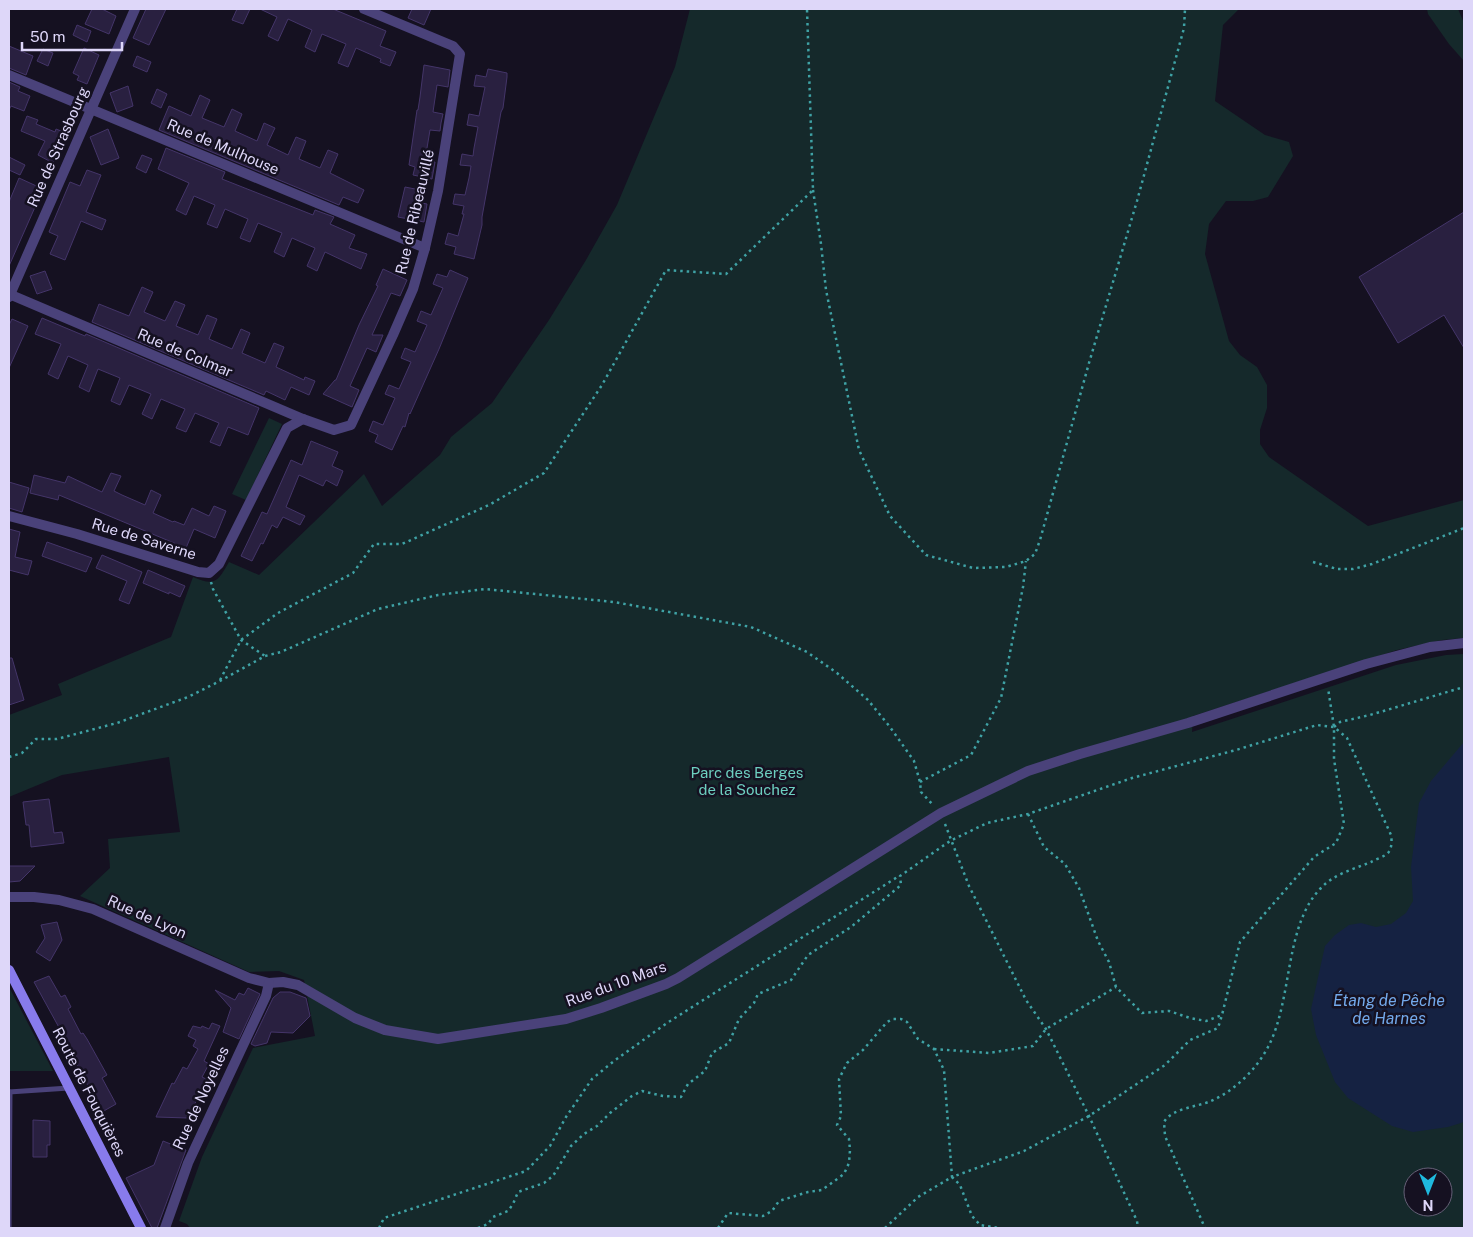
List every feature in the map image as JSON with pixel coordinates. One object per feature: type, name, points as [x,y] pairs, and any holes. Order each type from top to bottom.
[{"type":"street","name":"Rue de Strasbourg","points":[[9,295],[135,9]]},
{"type":"street","name":"Rue de Ribeauvillé","points":[[350,425],[406,304],[425,248],[438,191],[460,54],[453,46],[364,9]]},
{"type":"street","name":"Rue de Mulhouse","points":[[9,75],[425,248]]},
{"type":"street","name":"Rue de Colmar","points":[[9,295],[303,419],[334,430],[350,425]]},
{"type":"street","name":"Rue de Saverne","points":[[9,516],[77,534],[198,572],[209,572],[219,564],[287,428],[303,419]]},
{"type":"street","name":"Rue du 10 Mars","points":[[269,983],[283,982],[298,985],[355,1018],[385,1030],[430,1038],[456,1037],[566,1019],[601,1008],[678,978],[941,813],[1028,771],[1188,723],[1327,677],[1430,647],[1464,643]]},
{"type":"street","name":"Rue de Lyon","points":[[9,897],[59,900],[93,909],[249,978],[269,983]]},
{"type":"street","name":"Route de Fouquières","points":[[9,970],[141,1228]]},
{"type":"street","name":"Rue de Noyelles","points":[[165,1228],[188,1163],[266,996],[269,983]]},
{"type":"lane","points":[[9,1228],[9,1092],[70,1088]]},
{"type":"path","points":[[807,9],[813,190],[822,244],[826,290],[844,387],[859,450],[890,516],[926,555],[973,568],[1006,567],[1026,561],[1035,554],[1088,363],[1137,201],[1184,28],[1185,9]]},
{"type":"path","points":[[220,682],[241,640],[278,613],[353,573],[374,544],[402,544],[489,505],[544,472],[602,386],[666,270],[726,274],[813,190]]},
{"type":"path","points":[[1313,562],[1337,569],[1352,569],[1372,564],[1464,528]]},
{"type":"path","points":[[920,782],[971,755],[1001,698],[1023,587],[1026,561]]},
{"type":"path","points":[[209,572],[213,589],[241,640],[265,656]]},
{"type":"path","points":[[9,757],[22,753],[36,739],[57,739],[117,723],[188,697],[220,682],[265,656],[281,652],[378,609],[438,595],[485,589],[614,602],[751,627],[807,652],[837,673],[868,700],[914,761],[921,792],[941,813],[950,841],[970,886],[1026,1000],[1046,1029],[1090,1116],[1137,1221],[1138,1228]]},
{"type":"path","points":[[886,1228],[918,1197],[952,1177],[1024,1151],[1090,1116],[1165,1065],[1190,1040],[1218,1028],[1240,942],[1314,856],[1336,843],[1344,824],[1334,758],[1334,727],[1327,677]]},
{"type":"path","points":[[1334,727],[1340,722],[1464,687]]},
{"type":"path","points":[[379,1228],[384,1218],[526,1171],[550,1146],[566,1117],[592,1079],[614,1060],[668,1023],[900,876],[950,841],[986,823],[1028,814],[1132,778],[1236,750],[1297,730],[1317,726],[1334,727],[1347,738],[1392,835],[1391,846],[1388,852],[1380,858],[1336,876],[1322,886],[1310,901],[1300,924],[1281,1014],[1268,1047],[1261,1058],[1239,1084],[1212,1101],[1169,1115],[1164,1122],[1165,1136],[1205,1228]]},
{"type":"path","points":[[1028,814],[1044,847],[1065,864],[1079,888],[1098,941],[1110,962],[1116,987],[1142,1013],[1170,1011],[1206,1021],[1222,1015]]},
{"type":"path","points":[[478,1228],[488,1224],[493,1217],[508,1211],[514,1204],[518,1192],[544,1183],[553,1176],[570,1146],[632,1096],[642,1091],[663,1096],[681,1097],[688,1084],[704,1071],[712,1053],[729,1043],[739,1019],[754,1003],[758,994],[791,980],[808,955],[851,927],[901,885],[900,876]]},
{"type":"path","points":[[718,1228],[728,1214],[763,1216],[772,1212],[779,1201],[808,1192],[822,1190],[844,1174],[849,1163],[850,1150],[849,1139],[837,1125],[841,1116],[839,1079],[847,1063],[862,1050],[887,1022],[893,1019],[901,1019],[907,1022],[918,1039],[934,1049],[989,1053],[1034,1046],[1046,1029],[1116,987]]},
{"type":"path","points":[[934,1049],[944,1070],[952,1177],[960,1185],[972,1216],[980,1225],[999,1228]]},
{"type":"green space","name":"Parc des Berges de la Souchez","points":[[690,9],[1239,9],[1223,25],[1215,101],[1265,135],[1289,142],[1293,156],[1268,197],[1253,201],[1226,201],[1209,224],[1205,254],[1229,341],[1240,355],[1257,367],[1267,385],[1267,408],[1260,430],[1260,444],[1269,457],[1368,526],[1464,500],[1464,638],[1442,640],[1397,650],[1193,716],[1192,732],[1396,665],[1446,655],[1464,654],[1464,1228],[190,1228],[187,1224],[179,1221],[202,1157],[253,1048],[315,1036],[304,980],[279,971],[249,972],[80,896],[110,868],[108,839],[180,832],[169,757],[62,775],[9,797],[9,715],[62,695],[58,684],[171,637],[193,577],[211,582],[219,578],[229,562],[259,575],[364,474],[382,506],[440,455],[451,437],[492,403],[549,320],[617,205],[675,67]]},
{"type":"green space","points":[[1427,9],[1458,9],[1464,23],[1464,61],[1449,44],[1428,14]]},
{"type":"green space","points":[[269,418],[282,424],[246,500],[232,494]]},
{"type":"green space","points":[[9,987],[53,1071],[9,1071]]},
{"type":"water","name":"Étang de Pêche de Harnes","points":[[1464,742],[1464,1122],[1448,1127],[1413,1132],[1392,1126],[1348,1098],[1335,1082],[1316,1035],[1311,1009],[1325,946],[1335,935],[1349,925],[1361,923],[1376,927],[1391,924],[1406,913],[1413,901],[1411,867],[1419,803],[1431,781]]},
{"type":"building","points":[[92,9],[102,9],[116,16],[109,34],[85,24]]},
{"type":"building","points":[[146,9],[166,9],[149,45],[133,38]]},
{"type":"building","points":[[237,9],[250,9],[243,24],[232,20]]},
{"type":"building","points":[[260,9],[333,9],[386,31],[380,46],[396,52],[390,66],[380,62],[381,59],[356,48],[348,67],[338,63],[346,44],[322,34],[315,52],[305,47],[312,30],[288,19],[278,41],[268,36],[277,17]]},
{"type":"building","points":[[412,9],[431,9],[424,25],[408,18]]},
{"type":"building","points":[[77,25],[91,31],[87,42],[73,35]]},
{"type":"building","points":[[9,46],[33,56],[26,75],[9,68]]},
{"type":"building","points":[[84,48],[99,55],[87,84],[77,80],[79,76],[73,73]]},
{"type":"building","points":[[43,49],[53,53],[48,66],[37,61]]},
{"type":"building","points":[[137,56],[151,62],[147,72],[133,66]]},
{"type":"building","points":[[424,65],[450,70],[448,87],[437,85],[433,112],[443,114],[440,131],[430,130],[425,160],[435,162],[432,179],[413,175],[415,167],[409,165]]},
{"type":"building","points":[[488,69],[507,73],[507,77],[482,225],[474,259],[454,254],[456,247],[445,244],[448,233],[458,236],[464,214],[462,214],[464,206],[453,204],[455,194],[465,195],[469,178],[471,166],[460,165],[462,154],[473,156],[478,127],[467,125],[469,114],[479,116],[485,87],[474,86],[476,75],[486,77]]},
{"type":"building","points":[[9,82],[20,87],[18,91],[30,96],[24,111],[11,106],[9,110]]},
{"type":"building","points":[[128,86],[133,106],[117,112],[110,93]]},
{"type":"building","points":[[157,89],[167,94],[161,108],[151,103]]},
{"type":"building","points":[[200,95],[210,100],[202,118],[224,127],[232,109],[242,114],[235,131],[257,141],[264,123],[275,128],[267,145],[288,155],[296,137],[306,141],[299,159],[320,168],[328,150],[338,154],[330,173],[364,190],[358,203],[343,197],[339,205],[159,130],[169,106],[191,116]]},
{"type":"building","points":[[27,116],[38,120],[36,124],[55,132],[56,129],[66,133],[53,163],[38,155],[45,141],[21,131]]},
{"type":"building","points":[[108,129],[119,158],[101,165],[90,137]]},
{"type":"building","points":[[166,148],[225,172],[222,179],[313,215],[315,210],[334,217],[330,224],[355,235],[349,248],[367,254],[361,269],[325,252],[317,271],[307,266],[315,248],[292,238],[284,257],[274,252],[282,233],[258,223],[250,242],[240,238],[248,219],[225,209],[217,228],[207,224],[215,205],[194,196],[186,215],[176,210],[189,183],[158,169]]},
{"type":"building","points":[[142,155],[152,159],[146,173],[136,168]]},
{"type":"building","points":[[9,157],[25,165],[20,175],[9,170]]},
{"type":"building","points":[[87,170],[101,175],[86,212],[106,220],[102,230],[81,221],[65,260],[50,254],[58,236],[49,232],[70,182],[80,186]]},
{"type":"building","points":[[19,178],[43,189],[9,266],[9,202]]},
{"type":"building","points":[[405,187],[420,190],[417,202],[427,204],[424,222],[398,217]]},
{"type":"building","points":[[1464,212],[1464,348],[1444,315],[1398,343],[1359,277]]},
{"type":"building","points":[[383,269],[407,280],[400,296],[391,293],[372,335],[383,335],[376,352],[367,348],[350,386],[359,390],[352,407],[323,394],[336,380],[378,286],[376,285]]},
{"type":"building","points":[[450,270],[468,278],[439,349],[409,413],[405,427],[403,426],[392,450],[375,442],[378,435],[369,431],[373,421],[383,425],[395,398],[385,394],[389,385],[399,389],[411,362],[401,358],[405,348],[415,352],[427,325],[417,321],[421,311],[431,315],[443,288],[433,284],[437,274],[447,277]]},
{"type":"building","points":[[45,271],[52,289],[37,294],[30,276]]},
{"type":"building","points":[[142,287],[153,292],[144,312],[165,321],[175,301],[185,305],[176,326],[198,335],[207,315],[217,319],[209,339],[232,349],[241,329],[250,333],[242,353],[265,363],[274,343],[284,347],[276,367],[304,380],[305,377],[315,381],[309,395],[291,387],[285,400],[266,391],[264,395],[92,322],[99,304],[129,316]]},
{"type":"building","points":[[42,318],[85,336],[86,334],[259,408],[248,435],[228,427],[220,446],[210,442],[219,423],[195,413],[186,432],[176,428],[185,409],[161,399],[152,419],[142,414],[151,394],[129,385],[120,405],[111,401],[120,378],[98,369],[89,392],[79,387],[88,365],[68,356],[58,379],[48,374],[61,344],[35,334]]},
{"type":"building","points":[[12,319],[28,326],[9,368],[9,325]]},
{"type":"building","points":[[311,441],[338,452],[332,466],[343,471],[337,486],[326,480],[323,486],[299,475],[286,507],[305,516],[300,525],[283,517],[277,528],[272,525],[252,561],[241,556],[262,512],[267,514],[291,460],[302,465]]},
{"type":"building","points":[[111,473],[121,476],[114,491],[122,495],[145,505],[151,490],[161,495],[153,513],[173,522],[184,525],[192,508],[209,516],[214,506],[226,511],[215,538],[194,529],[186,548],[59,495],[58,500],[30,493],[34,475],[65,483],[68,476],[102,492]]},
{"type":"building","points":[[9,482],[29,488],[22,512],[9,508]]},
{"type":"building","points":[[9,529],[20,532],[15,557],[32,561],[28,575],[9,570]]},
{"type":"building","points":[[47,542],[92,558],[86,572],[42,556]]},
{"type":"building","points":[[102,555],[142,572],[129,604],[119,600],[127,581],[96,568]]},
{"type":"building","points":[[148,570],[185,586],[180,597],[143,583]]},
{"type":"building","points":[[9,658],[12,658],[24,700],[9,705]]},
{"type":"building","points":[[49,799],[54,833],[62,832],[64,843],[31,847],[29,825],[26,825],[23,802]]},
{"type":"building","points":[[9,866],[35,866],[20,881],[9,882]]},
{"type":"building","points":[[57,922],[62,940],[50,961],[36,952],[45,938],[41,925]]},
{"type":"building","points":[[49,976],[61,997],[65,995],[71,1007],[68,1009],[81,1034],[83,1033],[87,1039],[107,1075],[102,1078],[116,1104],[102,1112],[71,1054],[73,1053],[34,982]]},
{"type":"building","points":[[248,988],[260,994],[239,1039],[223,1032],[231,1008],[215,990],[235,1000],[239,993],[244,995]]},
{"type":"building","points":[[280,992],[290,992],[306,998],[310,1016],[293,1033],[271,1032],[267,1043],[255,1046],[251,1044],[273,998]]},
{"type":"building","points":[[212,1023],[220,1026],[204,1061],[209,1064],[202,1077],[206,1079],[197,1094],[199,1095],[188,1118],[156,1117],[172,1083],[174,1084],[183,1067],[187,1069],[198,1049],[193,1046],[196,1040],[188,1036],[193,1026],[201,1028],[202,1026],[209,1029]]},
{"type":"building","points":[[33,1120],[50,1121],[50,1145],[47,1145],[47,1157],[33,1157]]},
{"type":"building","points":[[163,1141],[186,1150],[157,1228],[152,1228],[126,1178],[154,1165]]}]
